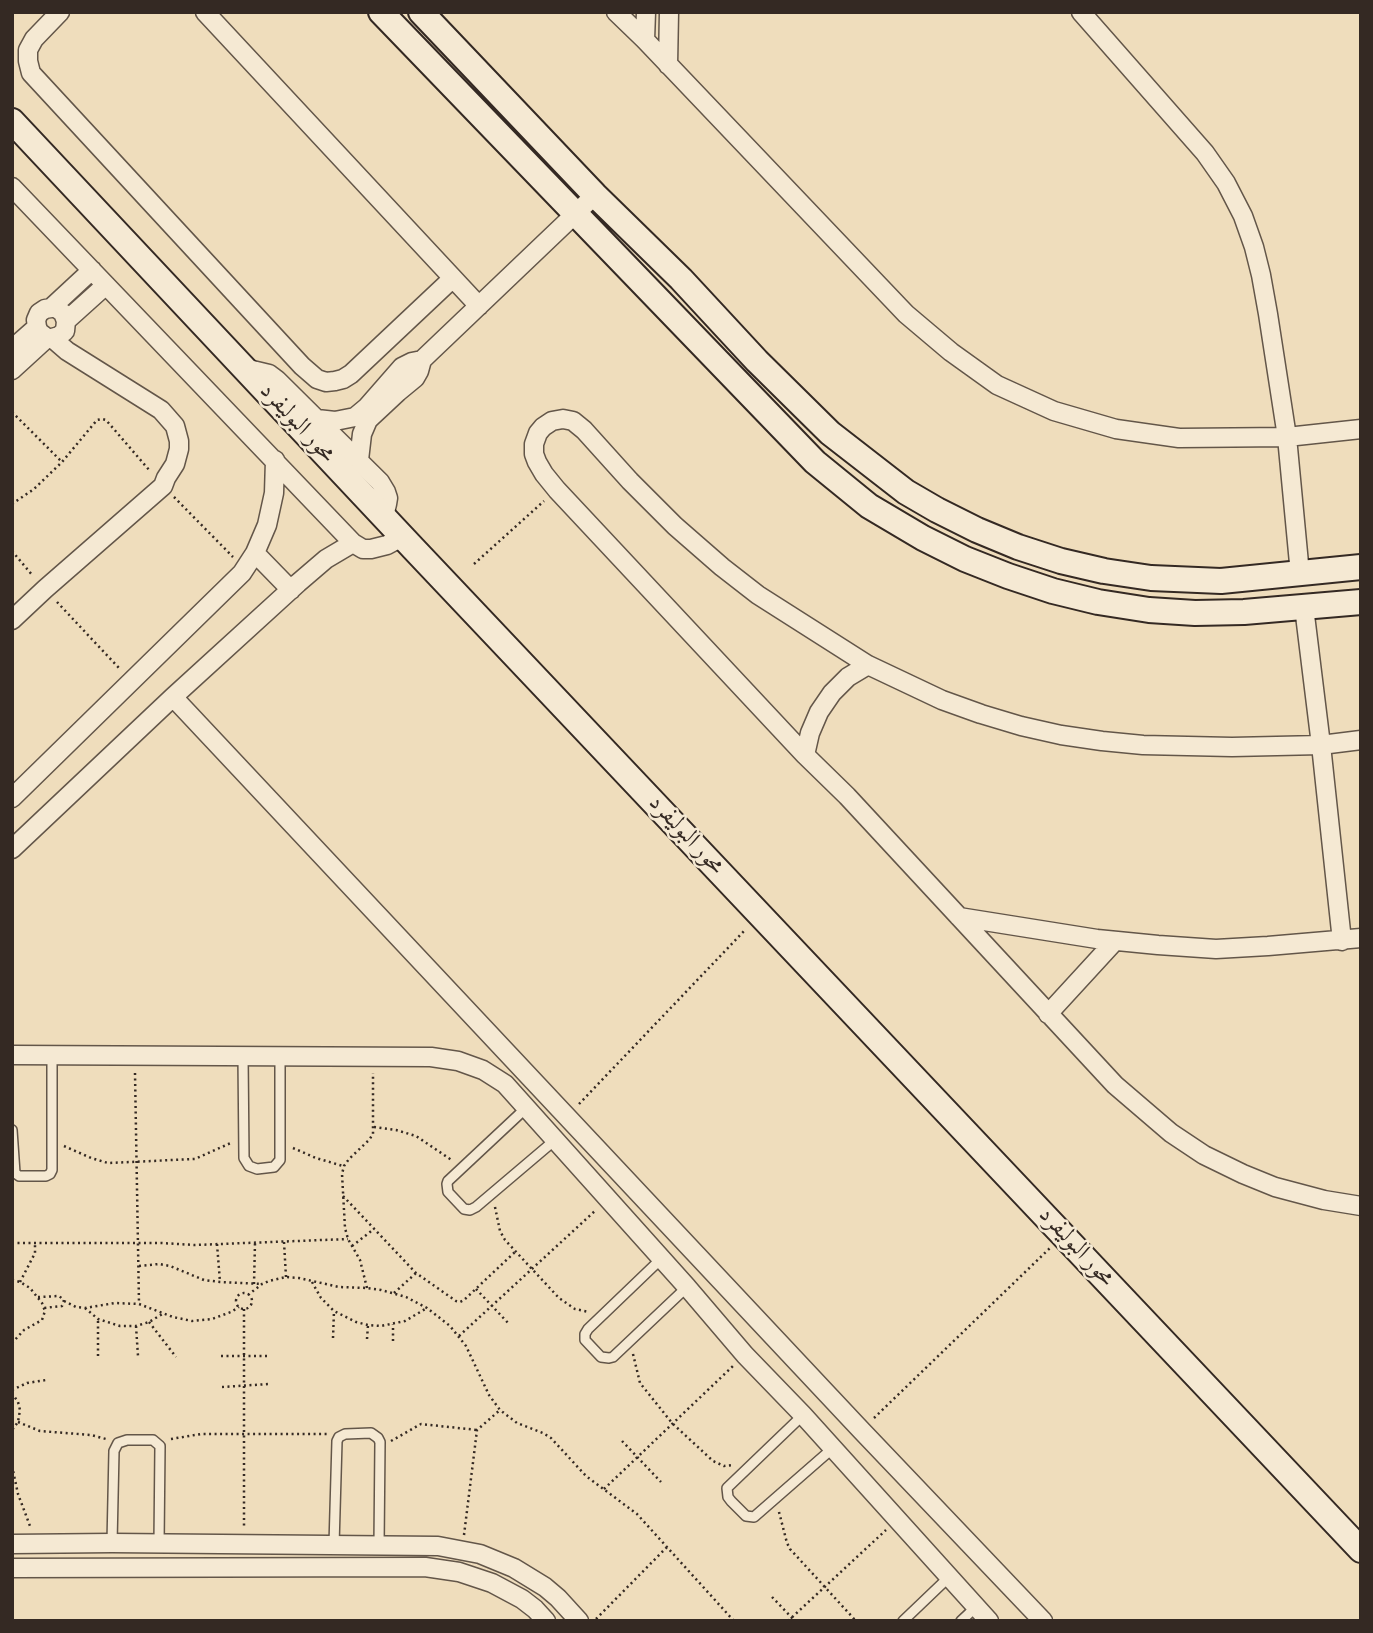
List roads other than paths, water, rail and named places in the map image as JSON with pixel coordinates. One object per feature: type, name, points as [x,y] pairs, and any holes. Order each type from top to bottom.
[{"type":"street","points":[[60,12],[28,50],[32,73],[39,83],[317,379],[326,382],[343,379],[453,278]]},
{"type":"street","points":[[205,12],[479,306]]},
{"type":"street","points":[[381,12],[815,462],[869,506],[965,559],[1053,591],[1098,602],[1149,610],[1195,613],[1361,602]]},
{"type":"street","points":[[421,12],[595,195],[681,279],[757,361],[830,433],[906,492],[977,530],[1018,547],[1061,561],[1151,578],[1221,581],[1361,568]]},
{"type":"street","points":[[616,12],[906,314],[951,352],[997,385],[1054,411],[1116,429],[1179,438],[1287,438],[1361,429]]},
{"type":"street","points":[[645,40],[646,12]]},
{"type":"street","points":[[668,65],[670,12]]},
{"type":"street","points":[[1081,12],[1205,153],[1226,183],[1243,216],[1261,275],[1287,438],[1300,574]]},
{"type":"street","name":"محور البوليفرد","points":[[12,121],[1361,1550]]},
{"type":"street","points":[[12,187],[353,543],[363,549],[371,549],[402,537]]},
{"type":"street","points":[[317,418],[335,421],[355,417],[393,387],[415,378],[422,360],[595,195]]},
{"type":"street","points":[[13,348],[53,331],[63,313],[51,308],[92,270]]},
{"type":"street","points":[[12,370],[106,285]]},
{"type":"street","points":[[12,620],[163,486],[178,457],[179,441],[175,426],[169,418],[152,404],[76,356],[53,331]]},
{"type":"street","points":[[244,368],[269,374],[278,380],[380,482],[386,492],[384,516]]},
{"type":"street","points":[[359,460],[362,434],[368,421],[393,387]]},
{"type":"street","points":[[1361,740],[1321,745],[1232,747],[1102,741],[1061,735],[981,714],[942,700],[868,665],[758,595],[675,526],[573,421],[552,421],[538,433],[534,454],[544,474],[557,490],[1115,1084],[1171,1133],[1204,1155],[1275,1187],[1324,1200],[1361,1206]]},
{"type":"street","points":[[12,798],[245,569],[255,554],[272,509],[275,460]]},
{"type":"street","points":[[12,849],[291,590],[326,559],[353,543]]},
{"type":"street","points":[[255,554],[291,590]]},
{"type":"street","points":[[1304,607],[1342,941]]},
{"type":"street","points":[[805,755],[810,733],[825,702],[848,677],[868,665]]},
{"type":"street","points":[[173,697],[861,1430],[1043,1620]]},
{"type":"street","points":[[959,917],[1115,941],[1216,949],[1361,938]]},
{"type":"street","points":[[1048,1014],[1115,941]]},
{"type":"street","points":[[12,1055],[444,1058],[483,1070],[505,1084],[745,1354],[989,1621]]},
{"type":"street","points":[[12,1545],[159,1543],[438,1546],[462,1549],[497,1560],[530,1576],[558,1598],[579,1621]]},
{"type":"street","points":[[12,1568],[425,1567],[459,1572],[492,1583],[522,1599],[546,1621]]},
{"type":"lane","points":[[12,1130],[15,1173],[19,1176],[50,1174],[51,1055]]},
{"type":"lane","points":[[243,1056],[246,1163],[257,1170],[269,1169],[278,1164],[281,1156],[280,1056]]},
{"type":"lane","points":[[526,1108],[448,1181],[448,1192],[464,1209],[476,1207],[555,1140]]},
{"type":"lane","points":[[662,1258],[586,1332],[584,1337],[601,1357],[613,1357],[687,1287]]},
{"type":"lane","points":[[803,1415],[727,1488],[731,1501],[746,1516],[752,1517],[833,1448]]},
{"type":"lane","points":[[334,1545],[337,1441],[345,1434],[371,1433],[379,1438],[380,1448],[379,1545]]},
{"type":"lane","points":[[112,1543],[114,1451],[118,1443],[127,1440],[153,1440],[160,1448],[159,1543]]},
{"type":"lane","points":[[904,1621],[949,1577]]},
{"type":"lane","points":[[961,1621],[976,1606]]}]
